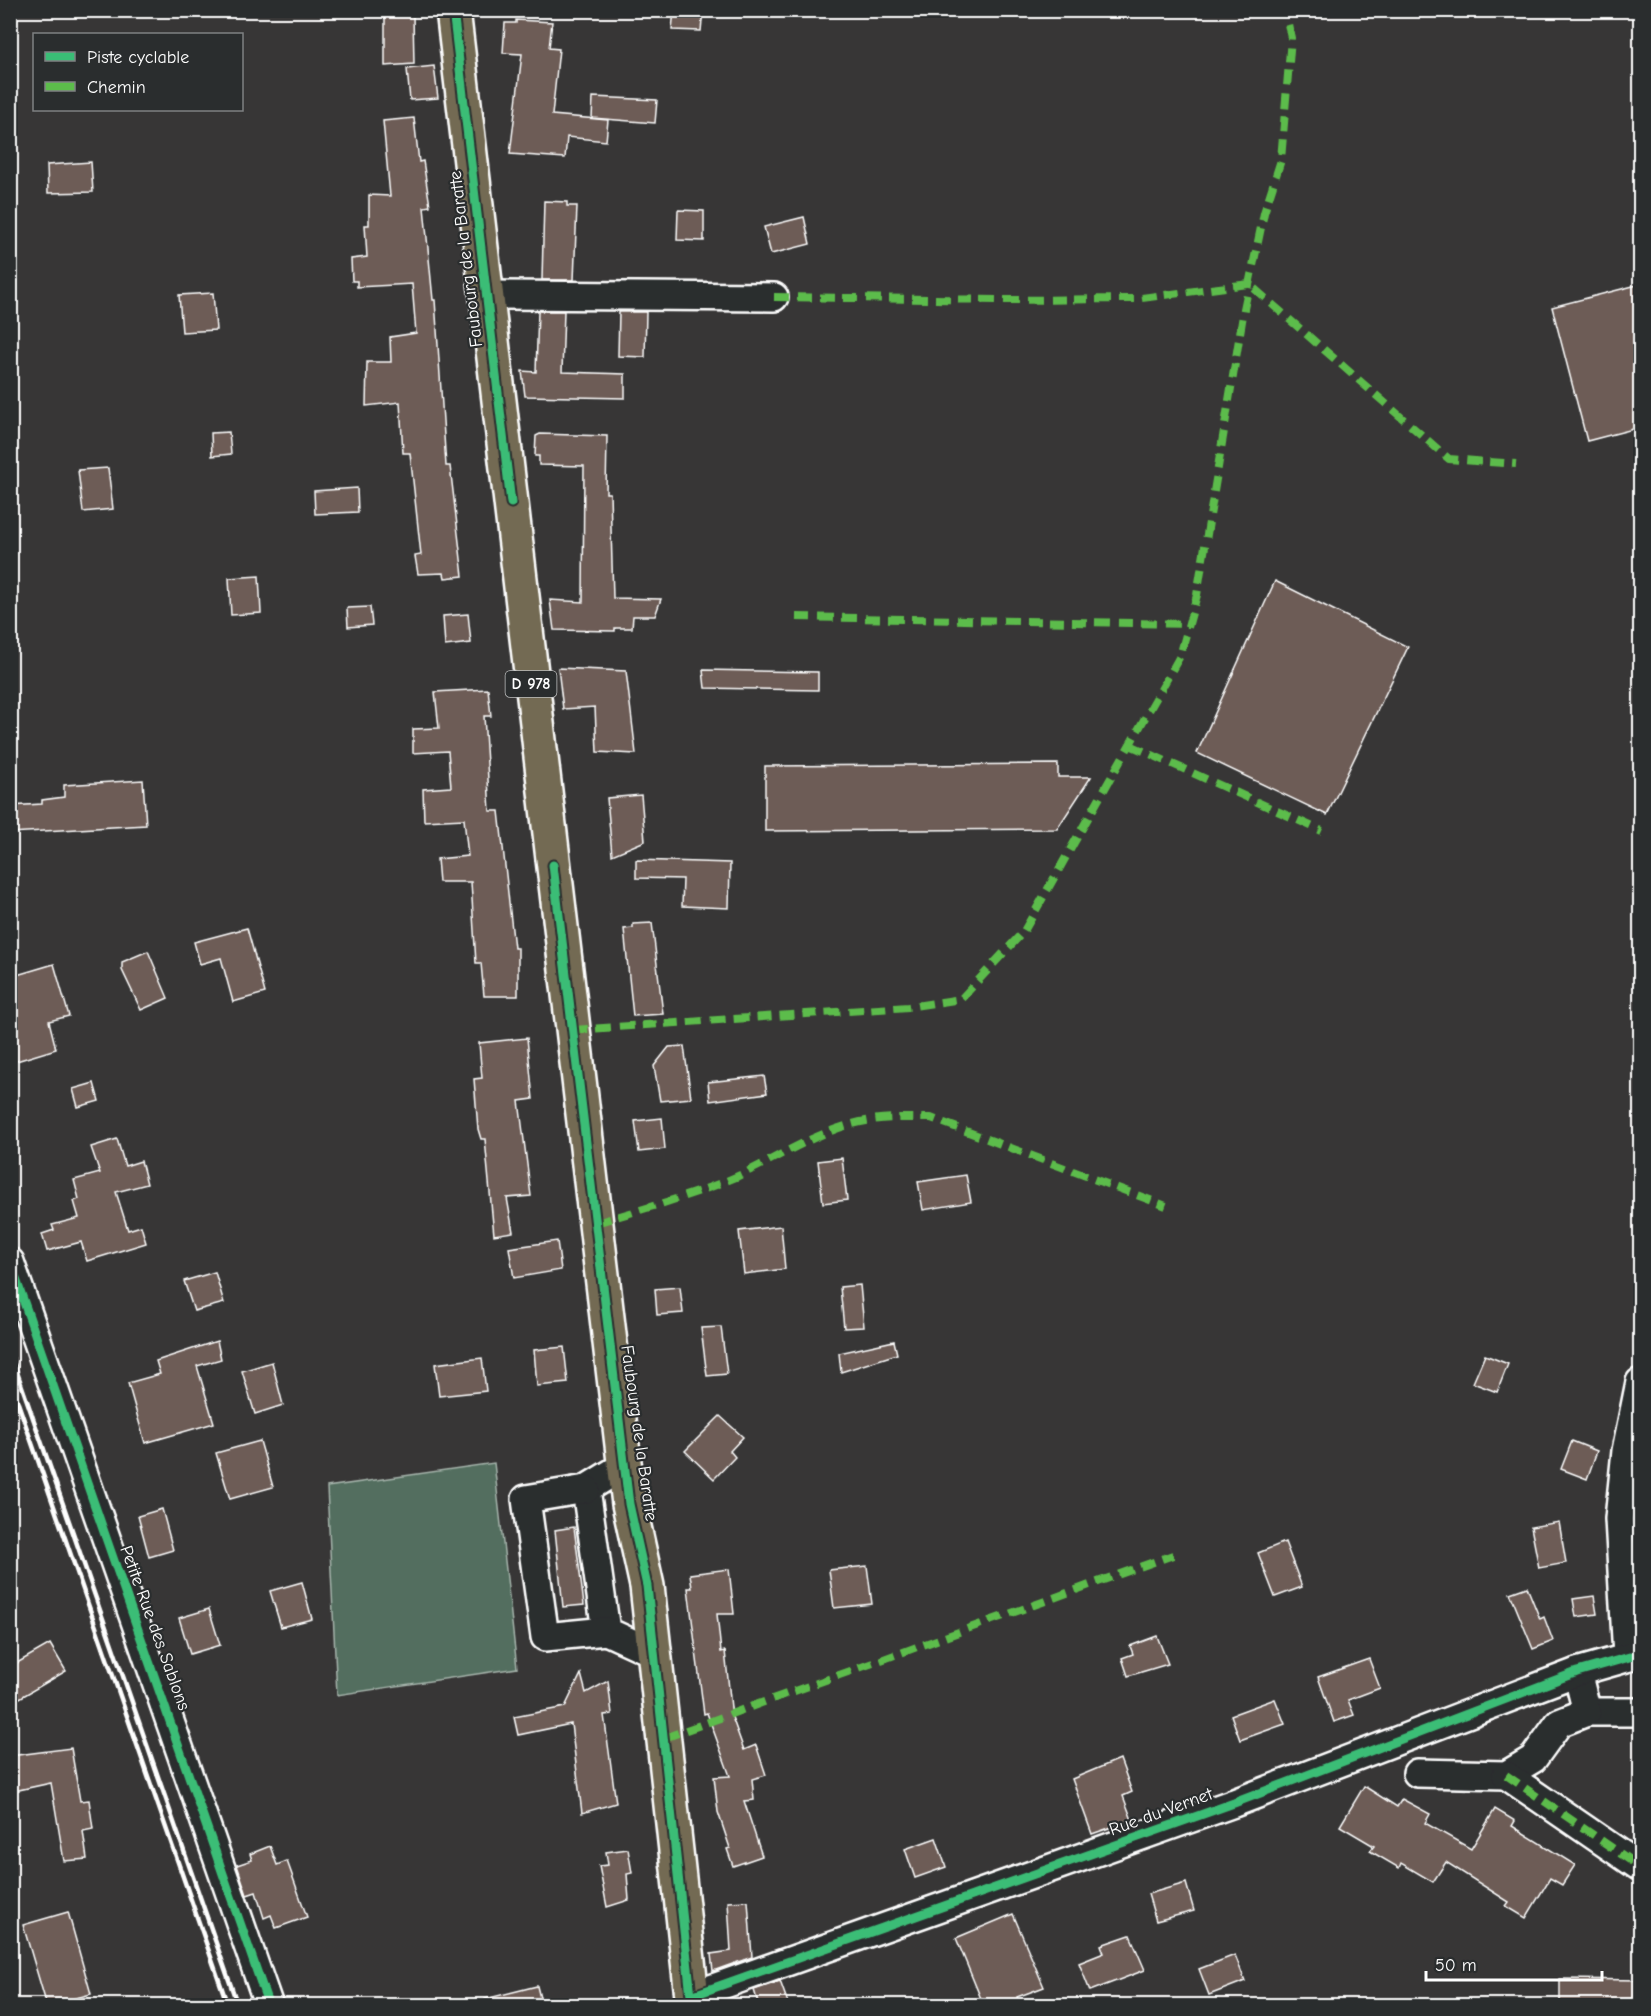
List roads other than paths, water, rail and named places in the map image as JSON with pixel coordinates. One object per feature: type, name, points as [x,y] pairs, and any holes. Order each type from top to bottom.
[{"type":"main road","name":"Faubourg de la Baratte","points":[[453,10],[629,1504],[647,1586],[692,2001]]},
{"type":"street","points":[[487,295],[774,297]]},
{"type":"street","name":"Petite Rue des Sablons","points":[[10,1262],[269,2006]]},
{"type":"street","points":[[1634,1655],[1620,1519],[1626,1451],[1641,1382]]},
{"type":"street","points":[[625,1465],[586,1489],[526,1499],[543,1626],[545,1637],[606,1631],[654,1653]]},
{"type":"street","points":[[586,1489],[606,1631]]},
{"type":"street","name":"Rue du Vernet","points":[[692,2001],[1234,1803],[1577,1672],[1634,1655]]},
{"type":"street","points":[[1577,1672],[1587,1712]]},
{"type":"street","points":[[1417,1773],[1506,1775],[1533,1759],[1558,1723],[1587,1712],[1641,1712]]},
{"type":"street","points":[[1506,1775],[1641,1867]]},
{"type":"railway","points":[[10,1352],[238,2006]]},
{"type":"railway","points":[[10,1380],[228,2006]]}]
